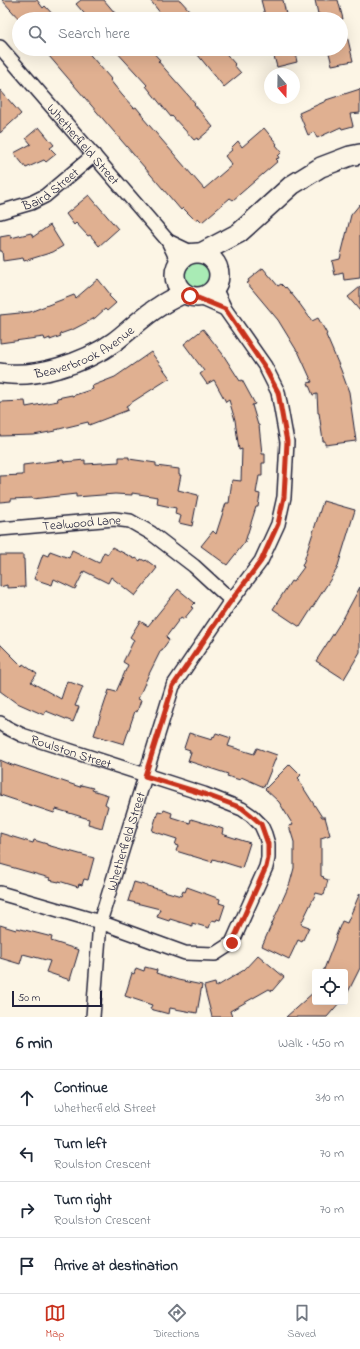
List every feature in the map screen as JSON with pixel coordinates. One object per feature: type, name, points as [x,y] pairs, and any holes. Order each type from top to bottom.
[{"type":"street","name":"Whetherfield Street","points":[[0,47],[168,241],[188,273],[225,309],[264,366],[278,392],[287,442],[284,497],[278,524],[261,561],[232,600],[173,686],[100,922],[93,1017]]},
{"type":"street","points":[[188,273],[239,233],[292,185],[321,167],[350,156],[360,154]]},
{"type":"street","name":"Baird Street","points":[[0,212],[31,203],[45,196],[94,155]]},
{"type":"street","points":[[188,273],[206,295],[217,280],[239,233]]},
{"type":"street","points":[[188,273],[210,256],[216,263],[217,280]]},
{"type":"street","name":"Beaverbrook Avenue","points":[[0,373],[11,375],[43,371],[75,362],[96,354],[114,342],[159,306],[188,273]]},
{"type":"street","name":"Whetherfield Street","points":[[217,280],[225,309]]},
{"type":"street","name":"Tealwood Lane","points":[[0,529],[114,519],[130,521],[151,533],[194,566],[232,600]]},
{"type":"street","name":"Roulston Street","points":[[0,723],[22,735],[204,794],[242,808],[261,824],[268,844],[268,858],[266,867],[232,943],[215,954],[185,953],[100,922],[0,893]]},
{"type":"green space","points":[[199,262],[209,266],[213,276],[209,286],[199,290],[189,286],[185,276],[189,266]]},
{"type":"building","points":[[2,0],[37,0],[43,8],[45,6],[51,12],[13,12]]},
{"type":"building","points":[[81,0],[104,0],[114,12],[83,12],[76,4]]},
{"type":"building","points":[[150,0],[180,0],[190,11],[189,12],[159,12]]},
{"type":"building","points":[[261,0],[283,0],[286,12],[264,12]]},
{"type":"building","points":[[315,0],[338,0],[341,12],[318,12]]},
{"type":"building","points":[[348,40],[353,61],[332,65],[330,56],[348,56]]},
{"type":"building","points":[[49,56],[91,56],[111,79],[110,80],[122,95],[134,108],[136,107],[144,117],[143,118],[204,189],[232,165],[225,156],[232,150],[231,148],[238,141],[242,147],[264,128],[277,144],[276,145],[282,152],[278,156],[279,158],[276,159],[278,161],[233,200],[230,198],[202,222],[198,218],[195,220],[183,208],[181,210]]},
{"type":"building","points":[[120,56],[156,56],[160,60],[158,61],[195,103],[194,104],[213,127],[198,140],[197,138],[194,140],[172,116],[171,117],[146,86],[147,85]]},
{"type":"building","points":[[199,56],[228,56],[235,64],[234,65],[241,73],[224,87]]},
{"type":"building","points":[[274,56],[296,56],[297,62],[277,67]]},
{"type":"building","points":[[360,89],[360,113],[350,114],[353,126],[342,129],[341,127],[317,138],[314,132],[308,135],[299,113],[326,100]]},
{"type":"building","points":[[0,90],[21,114],[0,133]]},
{"type":"building","points":[[39,127],[54,145],[50,148],[56,154],[46,162],[44,160],[26,168],[14,153],[31,144],[26,138]]},
{"type":"building","points":[[89,195],[118,229],[99,246],[90,235],[88,236],[76,223],[74,225],[66,214]]},
{"type":"building","points":[[360,204],[360,278],[344,280],[343,273],[335,275],[332,261],[340,259],[351,215]]},
{"type":"building","points":[[50,225],[63,246],[53,252],[24,261],[23,258],[3,261],[2,251],[0,251],[0,237],[11,235],[11,238],[31,233],[33,237]]},
{"type":"building","points":[[263,268],[278,286],[281,284],[285,288],[286,287],[312,321],[318,318],[327,334],[326,335],[349,392],[356,441],[325,445],[318,413],[317,394],[313,395],[308,383],[312,382],[298,351],[278,320],[247,283],[249,282],[248,280]]},
{"type":"building","points":[[98,279],[110,294],[109,296],[116,303],[107,311],[105,309],[95,318],[74,329],[60,334],[61,336],[50,340],[50,338],[45,340],[44,337],[0,343],[0,315],[30,312],[74,295],[76,298]]},
{"type":"building","points":[[360,287],[360,311],[348,297]]},
{"type":"building","points":[[203,329],[222,353],[240,381],[242,380],[255,404],[252,405],[259,425],[262,454],[265,454],[265,463],[262,463],[262,476],[259,476],[256,493],[260,494],[258,507],[256,507],[245,542],[227,565],[201,546],[213,531],[216,534],[226,503],[229,503],[232,480],[241,481],[242,449],[239,450],[235,420],[229,400],[226,402],[214,380],[207,384],[200,374],[204,371],[184,344]]},
{"type":"building","points":[[151,352],[170,378],[126,406],[128,410],[89,425],[88,422],[34,435],[0,436],[0,402],[25,401],[26,407],[58,401],[57,398],[72,396],[93,389],[92,386],[115,377]]},
{"type":"building","points":[[119,457],[129,457],[129,459],[156,463],[156,466],[179,469],[179,475],[181,475],[178,490],[198,495],[192,526],[179,523],[181,516],[175,514],[176,508],[157,504],[158,497],[132,493],[132,495],[115,494],[76,497],[76,494],[32,499],[11,499],[11,501],[0,502],[0,476],[23,475],[23,465],[63,460],[64,462],[85,460],[85,464],[119,462]]},
{"type":"building","points":[[323,501],[355,510],[337,569],[300,627],[273,609],[291,581],[293,582],[304,567],[302,566]]},
{"type":"building","points":[[112,547],[140,561],[141,559],[146,560],[157,568],[135,596],[111,577],[108,583],[84,571],[75,589],[54,579],[52,585],[34,579],[43,554],[48,556],[50,551],[69,558],[72,550],[99,563],[104,552],[108,554]]},
{"type":"building","points":[[0,555],[23,555],[25,587],[7,588],[7,585],[0,587]]},
{"type":"building","points":[[360,587],[360,652],[344,679],[316,661],[344,617]]},
{"type":"building","points":[[178,589],[195,603],[184,619],[181,617],[166,637],[169,640],[161,650],[138,699],[141,700],[137,712],[135,711],[124,744],[94,735],[109,690],[116,692],[128,665],[123,662],[134,640],[130,637],[140,621],[148,626]]},
{"type":"building","points":[[0,644],[22,666],[23,664],[37,674],[31,682],[61,699],[67,681],[83,687],[75,706],[79,707],[73,722],[46,711],[44,715],[15,702],[0,691]]},
{"type":"building","points":[[189,733],[212,740],[216,733],[231,738],[228,746],[254,754],[257,748],[277,755],[264,787],[241,777],[240,780],[227,776],[228,774],[188,761],[191,752],[189,752],[190,750],[184,748]]},
{"type":"building","points":[[0,760],[14,766],[80,787],[81,785],[93,788],[92,790],[108,795],[105,804],[108,806],[102,828],[88,824],[89,819],[56,809],[54,813],[0,795]]},
{"type":"building","points":[[290,764],[301,775],[298,778],[300,780],[299,781],[322,817],[325,817],[330,835],[321,838],[321,876],[328,880],[324,895],[316,893],[301,924],[309,927],[302,942],[298,940],[289,959],[262,946],[290,883],[294,868],[294,842],[289,826],[293,825],[279,802],[265,789]]},
{"type":"building","points":[[164,810],[172,813],[171,817],[190,823],[191,819],[211,825],[223,829],[222,834],[250,843],[242,868],[213,859],[212,862],[176,851],[178,846],[175,845],[177,839],[152,831],[158,811],[163,812]]},
{"type":"building","points":[[0,833],[33,843],[34,840],[94,858],[88,880],[84,879],[82,885],[79,884],[78,887],[59,881],[49,880],[50,878],[0,864]]},
{"type":"building","points":[[134,882],[181,896],[187,887],[220,899],[219,903],[225,905],[220,920],[212,920],[209,928],[192,923],[192,926],[170,919],[169,921],[157,917],[160,909],[128,901]]},
{"type":"building","points":[[360,893],[360,968],[348,992],[348,969],[324,969],[342,921],[347,923]]},
{"type":"building","points":[[0,925],[16,930],[17,928],[52,937],[51,941],[79,950],[70,980],[46,972],[50,961],[23,954],[20,964],[0,958]]},
{"type":"building","points":[[258,955],[284,977],[272,991],[269,989],[230,1011],[232,1017],[212,1017],[204,986],[215,983],[216,987],[244,970]]},
{"type":"building","points":[[145,967],[157,970],[156,973],[178,980],[202,985],[197,1013],[170,1008],[169,1014],[150,1009],[152,1005],[125,996],[132,973],[134,974],[136,968],[144,971]]},
{"type":"building","points":[[312,994],[312,1005],[337,1005],[327,1017],[286,1017]]},
{"type":"route","points":[[190,296],[225,309],[264,366],[278,392],[287,442],[284,497],[278,524],[261,561],[228,605],[173,686],[145,776],[204,794],[242,808],[261,824],[268,844],[268,858],[266,867],[232,943]]}]
